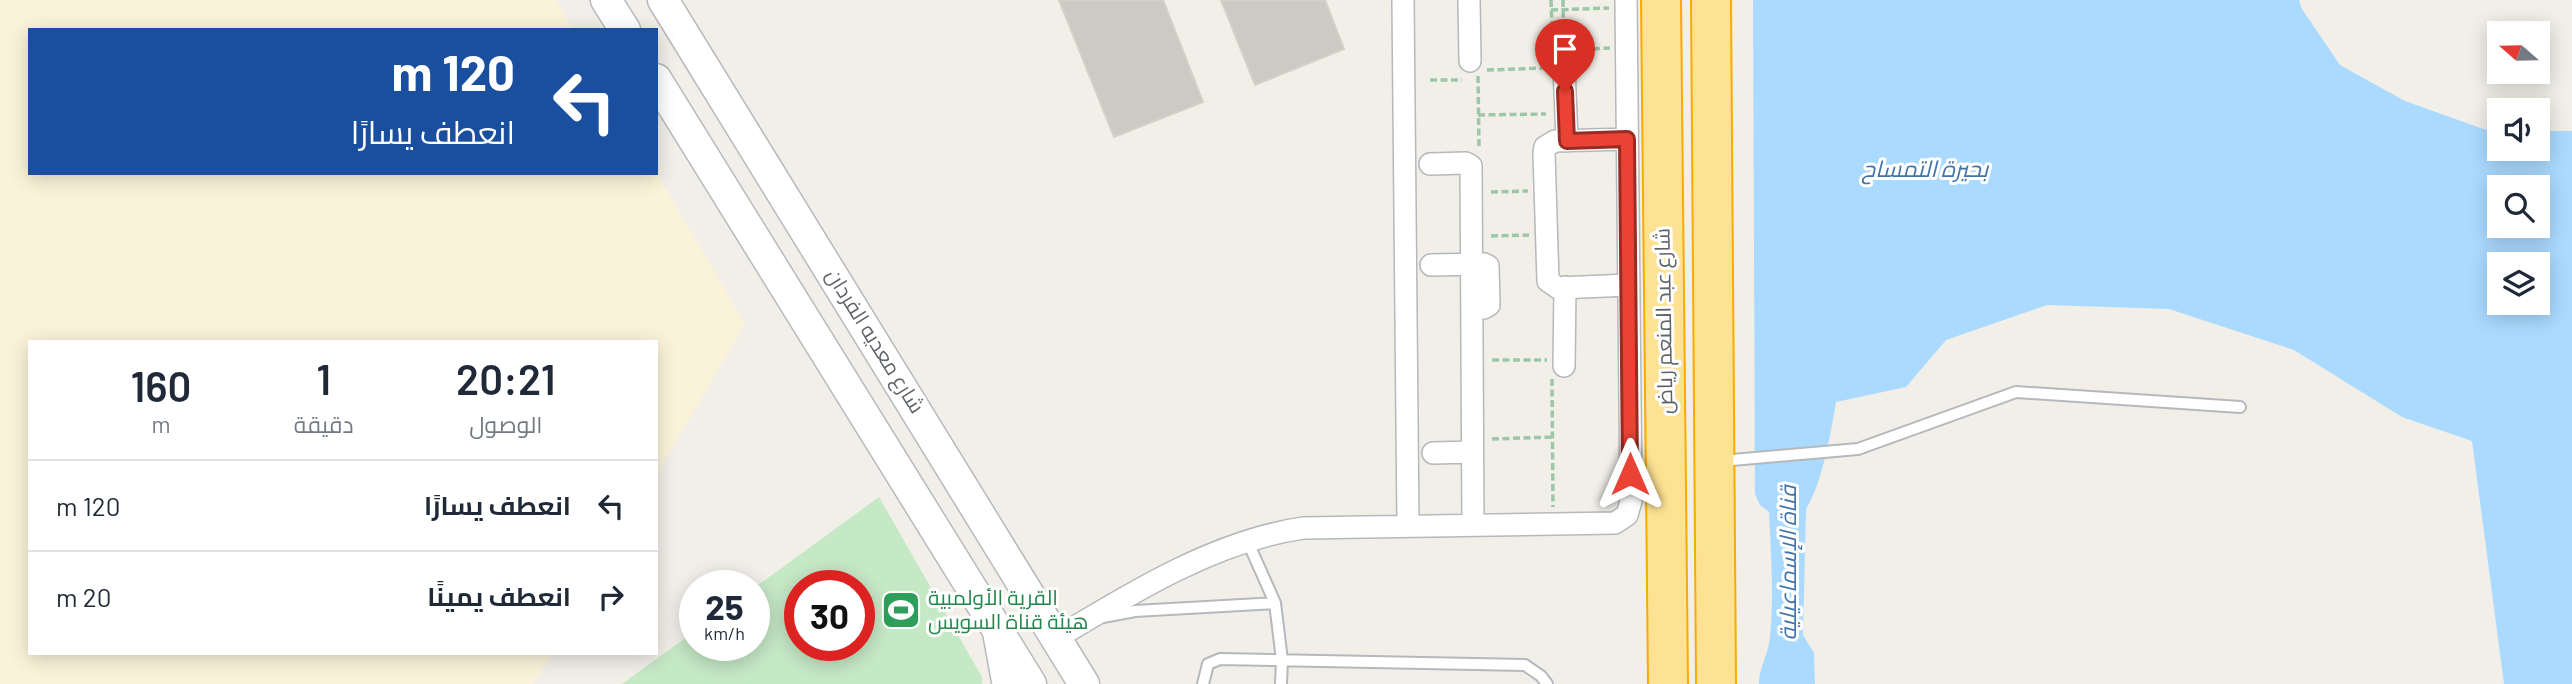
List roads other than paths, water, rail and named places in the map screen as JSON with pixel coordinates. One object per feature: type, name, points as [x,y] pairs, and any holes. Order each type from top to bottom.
[{"type":"highway","points":[[1712,0],[1716,684]]},
{"type":"highway","name":"شارع عبد المنعم رياض","points":[[1638,2],[1667,548],[1668,684]]},
{"type":"highway","points":[[1667,548],[1715,548]]},
{"type":"street","points":[[606,0],[624,28]]},
{"type":"street","name":"شارع معديه الفردان","points":[[663,0],[1084,684]]},
{"type":"street","points":[[1403,0],[1408,526]]},
{"type":"street","points":[[1469,0],[1474,71]]},
{"type":"street","points":[[1055,639],[1204,558],[1247,540],[1303,528],[1615,523],[1627,514],[1630,508],[1626,48],[1638,2]]},
{"type":"street","points":[[1558,59],[1567,141]]},
{"type":"street","points":[[658,82],[1031,684]]},
{"type":"street","points":[[1627,139],[1555,141],[1545,147],[1544,190],[1548,281],[1558,288],[1629,285]]},
{"type":"street","points":[[1430,164],[1466,163],[1471,166],[1473,525]]},
{"type":"street","points":[[757,239],[797,214]]},
{"type":"street","points":[[1431,264],[1472,264]]},
{"type":"street","points":[[1556,366],[1564,287]]},
{"type":"street","points":[[891,456],[930,431]]},
{"type":"street","points":[[1433,453],[1472,446]]},
{"type":"street","points":[[990,620],[1003,684]]},
{"type":"lane","points":[[1715,462],[1858,449],[2016,392],[2240,407]]},
{"type":"lane","points":[[1247,540],[1275,603],[1282,660],[1280,684]]},
{"type":"lane","points":[[1087,620],[1135,611],[1275,603]]},
{"type":"lane","points":[[1203,684],[1208,664],[1220,659],[1525,665],[1541,676],[1547,684]]},
{"type":"water","name":"بحيرة التمساح","points":[[1753,0],[2299,0],[2302,9],[2340,65],[2405,101],[2487,130],[2487,161],[2550,161],[2550,131],[2572,131],[2572,684],[2504,684],[2472,441],[2402,417],[2294,350],[2169,309],[2047,305],[1946,340],[1906,387],[1836,402],[1821,472],[1806,509],[1803,635],[1814,653],[1815,684],[1759,684],[1770,637],[1772,606],[1769,512],[1760,505],[1755,494]]},
{"type":"place","name":"القرية الأولمبية هيئة قناة السويس","points":[[901,610]]},
{"type":"water label","name":"قناة الإسماعيلية","points":[[1788,563]]}]
